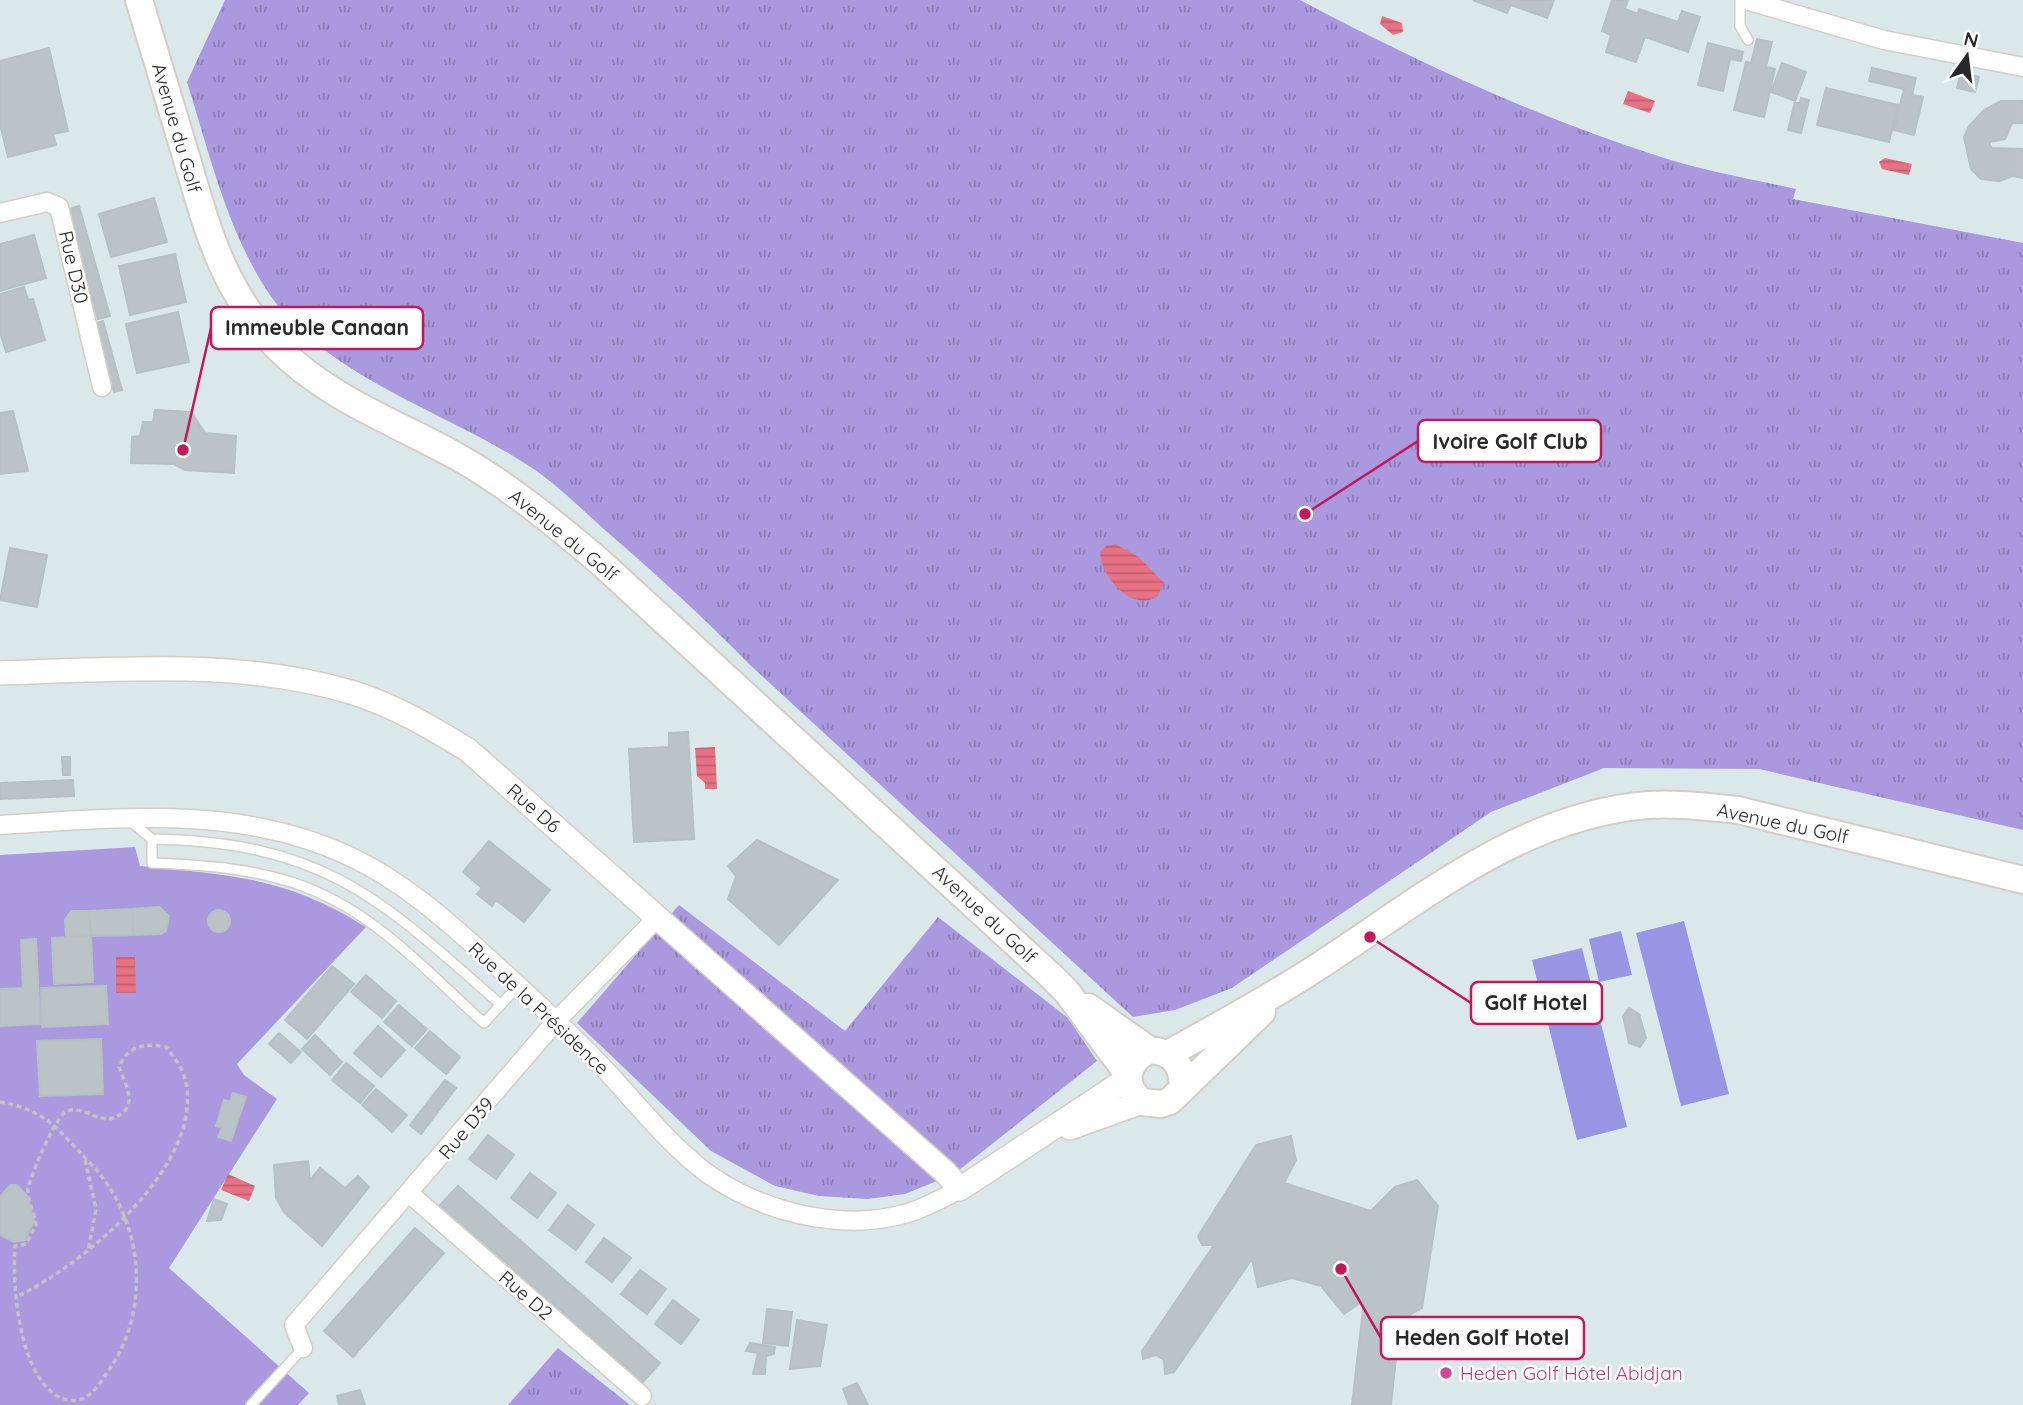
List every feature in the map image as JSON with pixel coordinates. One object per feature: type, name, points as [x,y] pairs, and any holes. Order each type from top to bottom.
[{"type":"main road","name":"Avenue du Golf","points":[[139,0],[208,236],[234,290],[277,347],[332,391],[459,458],[541,512],[599,561],[1010,936],[1067,992],[1128,1076],[1135,1096],[1142,1102],[1161,1104],[1170,1101],[1292,985]]},
{"type":"main road","name":"Avenue du Golf","points":[[1128,1076],[1133,1061],[1159,1052],[1292,985],[1511,844],[1560,823],[1609,811],[1650,805],[1696,805],[1738,810],[2023,880]]},
{"type":"main road","name":"Avenue du Golf","points":[[1067,992],[1181,1068],[1183,1087]]},
{"type":"street","points":[[1746,0],[1884,40],[2023,66]]},
{"type":"street","name":"Rue D30","points":[[0,213],[47,202],[59,207],[102,387]]},
{"type":"street","name":"Rue D6","points":[[0,673],[194,668],[282,676],[355,694],[414,718],[468,750],[946,1173],[960,1189]]},
{"type":"street","name":"Rue de la Présidence","points":[[0,825],[126,817],[219,819],[306,838],[351,856],[434,910],[518,985],[557,1020],[681,1151],[734,1190],[771,1206],[806,1215],[879,1218],[904,1214],[960,1189],[1040,1138],[1128,1076]]},
{"type":"street","name":"Rue D39","points":[[303,1348],[294,1325],[410,1194],[557,1020],[658,917]]},
{"type":"street","name":"Rue de la Présidence","points":[[1040,1138],[1142,1102]]},
{"type":"street","name":"Rue D2","points":[[410,1194],[642,1396]]},
{"type":"lane","points":[[1740,0],[1740,26],[1748,40]]},
{"type":"lane","points":[[126,817],[152,839],[249,847],[302,861],[340,877],[382,903],[415,929],[500,1005]]},
{"type":"lane","points":[[152,839],[152,863],[244,870],[330,898],[370,923],[484,1023],[518,985]]},
{"type":"lane","points":[[251,1405],[303,1348]]},
{"type":"path","points":[[0,1102],[26,1107],[54,1126],[83,1155],[114,1194],[125,1215],[136,1258],[136,1293],[123,1348],[106,1374],[86,1397],[70,1401],[58,1396],[43,1383],[27,1353],[16,1297],[15,1246],[26,1244],[36,1225],[27,1191],[54,1126],[61,1115],[69,1110],[101,1121],[116,1117],[125,1110],[129,1098],[119,1067],[124,1056],[134,1047],[149,1044],[166,1047],[185,1079],[187,1102],[181,1133],[164,1166],[125,1215],[87,1254],[39,1286],[16,1297]]},
{"type":"path","points":[[83,1155],[89,1170],[96,1209],[87,1254]]},
{"type":"green space","points":[[225,0],[1300,0],[1387,45],[1522,106],[1661,157],[1796,189],[1793,199],[2023,243],[2023,830],[1759,769],[1604,768],[1491,812],[1232,988],[1175,1010],[1133,1017],[750,665],[680,596],[559,489],[529,466],[495,446],[347,366],[314,342],[285,314],[261,281],[237,234],[218,184],[187,82]]},
{"type":"green space","points":[[135,847],[140,866],[230,876],[283,888],[337,910],[366,927],[237,1064],[244,1075],[277,1099],[169,1268],[309,1393],[298,1405],[0,1405],[0,855]]},
{"type":"green space","points":[[679,905],[845,1031],[938,917],[1068,1018],[1097,1061],[954,1174],[905,1194],[868,1199],[819,1196],[775,1186],[711,1151],[577,1023]]},
{"type":"green space","points":[[558,1348],[630,1405],[508,1405]]},
{"type":"shaded area","points":[[1382,16],[1402,23],[1403,32],[1393,35],[1380,24]]},
{"type":"shaded area","points":[[1628,91],[1655,101],[1650,113],[1623,104]]},
{"type":"shaded area","points":[[1885,158],[1912,164],[1909,175],[1882,169],[1879,162]]},
{"type":"shaded area","points":[[1115,544],[1139,557],[1164,583],[1157,597],[1137,600],[1119,590],[1106,572],[1100,552],[1106,546]]},
{"type":"shaded area","points":[[715,747],[717,789],[705,789],[705,783],[697,776],[695,748]]},
{"type":"shaded area","points":[[1684,921],[1729,1094],[1681,1106],[1636,933]]},
{"type":"shaded area","points":[[1621,931],[1632,975],[1599,982],[1589,939]]},
{"type":"shaded area","points":[[1582,948],[1627,1127],[1577,1140],[1532,960]]},
{"type":"shaded area","points":[[116,957],[135,957],[136,993],[116,993]]},
{"type":"shaded area","points":[[228,1174],[255,1186],[249,1201],[221,1190]]},
{"type":"building","points":[[1473,0],[1554,0],[1547,18],[1511,5],[1507,13]]},
{"type":"building","points":[[1612,0],[1628,0],[1625,9],[1638,14],[1639,9],[1678,22],[1682,11],[1700,17],[1688,52],[1645,37],[1636,62],[1606,52],[1611,35],[1602,31]]},
{"type":"building","points":[[1757,39],[1772,42],[1766,67],[1775,69],[1764,117],[1734,110],[1746,62],[1751,63]]},
{"type":"building","points":[[1708,43],[1743,52],[1741,61],[1730,59],[1723,91],[1698,85]]},
{"type":"building","points":[[49,48],[68,131],[53,134],[56,145],[8,157],[0,124],[0,61]]},
{"type":"building","points":[[1782,63],[1806,72],[1795,101],[1771,92]]},
{"type":"building","points":[[1872,68],[1916,78],[1912,95],[1923,97],[1914,135],[1894,130],[1904,89],[1869,81]]},
{"type":"building","points":[[1961,72],[1979,77],[1975,92],[1957,88]]},
{"type":"building","points":[[1826,88],[1898,105],[1889,142],[1817,125]]},
{"type":"building","points":[[1801,98],[1809,100],[1801,133],[1788,130],[1795,102],[1800,103]]},
{"type":"building","points":[[2001,101],[2023,101],[2023,123],[2012,123],[2005,139],[1990,142],[1990,145],[1992,148],[2023,149],[2023,178],[2013,176],[1999,181],[1981,179],[1971,169],[1964,137],[1969,126],[1984,110]]},
{"type":"building","points":[[154,198],[167,242],[111,257],[99,214]]},
{"type":"building","points":[[79,206],[110,316],[98,319],[66,210]]},
{"type":"building","points":[[34,235],[46,278],[0,291],[0,244]]},
{"type":"building","points":[[175,254],[186,302],[130,315],[119,266]]},
{"type":"building","points":[[24,287],[28,300],[33,299],[45,340],[6,352],[0,332],[0,294]]},
{"type":"building","points":[[178,312],[189,362],[137,373],[126,324]]},
{"type":"building","points":[[103,321],[122,390],[114,392],[94,324]]},
{"type":"building","points":[[155,410],[191,412],[205,433],[236,436],[234,473],[185,470],[174,464],[131,463],[132,437],[140,436],[143,422],[153,422]]},
{"type":"building","points":[[13,411],[28,471],[0,474],[0,413]]},
{"type":"building","points":[[10,548],[47,555],[37,607],[0,600]]},
{"type":"building","points":[[688,732],[694,839],[634,842],[629,749],[669,747],[669,733]]},
{"type":"building","points":[[62,757],[70,757],[70,775],[63,775]]},
{"type":"building","points":[[73,780],[74,796],[0,799],[0,783]]},
{"type":"building","points":[[757,840],[838,880],[779,945],[728,899],[736,876],[728,866]]},
{"type":"building","points":[[489,841],[550,890],[524,922],[496,900],[492,906],[477,894],[482,888],[463,872]]},
{"type":"building","points":[[159,907],[169,916],[166,931],[161,934],[133,935],[132,909]]},
{"type":"building","points":[[132,909],[133,935],[91,936],[89,911]]},
{"type":"building","points":[[219,910],[229,917],[230,921],[223,931],[219,932],[209,925],[208,921],[215,911]]},
{"type":"building","points":[[71,911],[89,911],[91,936],[66,937],[65,920]]},
{"type":"building","points":[[91,936],[93,982],[54,984],[52,938]]},
{"type":"building","points":[[36,939],[40,1024],[0,1026],[0,989],[23,988],[21,940]]},
{"type":"building","points":[[332,966],[354,984],[307,1039],[285,1020]]},
{"type":"building","points":[[366,975],[396,1001],[382,1018],[351,992]]},
{"type":"building","points":[[106,986],[108,1024],[42,1027],[41,988]]},
{"type":"building","points":[[399,1005],[427,1029],[412,1046],[384,1022]]},
{"type":"building","points":[[1629,1008],[1639,1014],[1646,1038],[1640,1047],[1629,1043],[1623,1016]]},
{"type":"building","points":[[378,1026],[405,1050],[381,1077],[354,1053]]},
{"type":"building","points":[[430,1031],[460,1057],[446,1074],[415,1048]]},
{"type":"building","points":[[279,1033],[301,1052],[291,1063],[269,1044]]},
{"type":"building","points":[[315,1035],[342,1062],[330,1075],[302,1049]]},
{"type":"building","points":[[101,1039],[103,1094],[40,1096],[37,1041]]},
{"type":"building","points":[[346,1063],[374,1086],[360,1103],[332,1080]]},
{"type":"building","points":[[445,1080],[456,1088],[421,1134],[410,1125]]},
{"type":"building","points":[[376,1089],[407,1115],[392,1132],[362,1105]]},
{"type":"building","points":[[233,1093],[246,1097],[231,1141],[218,1137],[222,1128],[216,1126],[224,1100],[230,1102]]},
{"type":"building","points":[[488,1135],[514,1155],[496,1179],[469,1159]]},
{"type":"building","points":[[1291,1136],[1296,1160],[1284,1183],[1371,1211],[1395,1187],[1417,1180],[1438,1206],[1422,1308],[1400,1320],[1391,1405],[1352,1405],[1364,1300],[1344,1314],[1321,1286],[1292,1278],[1258,1287],[1252,1259],[1174,1372],[1165,1374],[1164,1360],[1156,1355],[1143,1359],[1142,1351],[1214,1245],[1202,1245],[1198,1236],[1256,1145]]},
{"type":"building","points":[[308,1161],[310,1180],[320,1168],[345,1188],[358,1176],[369,1187],[322,1246],[284,1212],[276,1198],[274,1165]]},
{"type":"building","points":[[530,1173],[556,1193],[537,1218],[511,1198]]},
{"type":"building","points":[[10,1185],[17,1185],[27,1196],[34,1221],[25,1240],[14,1242],[0,1235],[0,1197]]},
{"type":"building","points":[[458,1186],[660,1363],[643,1382],[440,1205]]},
{"type":"building","points":[[214,1199],[227,1204],[221,1220],[207,1221]]},
{"type":"building","points":[[568,1205],[594,1225],[576,1250],[549,1230]]},
{"type":"building","points":[[415,1228],[444,1253],[353,1357],[324,1331]]},
{"type":"building","points":[[604,1238],[631,1258],[612,1282],[586,1262]]},
{"type":"building","points":[[640,1270],[666,1289],[647,1314],[621,1294]]},
{"type":"building","points":[[673,1300],[699,1320],[681,1344],[655,1324]]},
{"type":"building","points":[[767,1309],[792,1312],[788,1346],[763,1343]]},
{"type":"building","points":[[797,1320],[827,1325],[820,1366],[790,1369]]},
{"type":"building","points":[[750,1343],[775,1347],[774,1354],[766,1356],[765,1374],[753,1374],[758,1353],[746,1351]]},
{"type":"building","points":[[857,1383],[868,1405],[849,1405],[843,1389]]},
{"type":"building","points":[[360,1390],[365,1405],[339,1405],[337,1396]]},
{"type":"place","name":"Immeuble Canaan","points":[[183,450]]},
{"type":"place","name":"Ivoire Golf Club","points":[[1305,514]]},
{"type":"place","name":"Golf Hotel","points":[[1370,937]]},
{"type":"place","name":"Heden Golf Hotel","points":[[1341,1269]]},
{"type":"place","name":"Heden Golf Hôtel Abidjan","points":[[1446,1373]]}]
